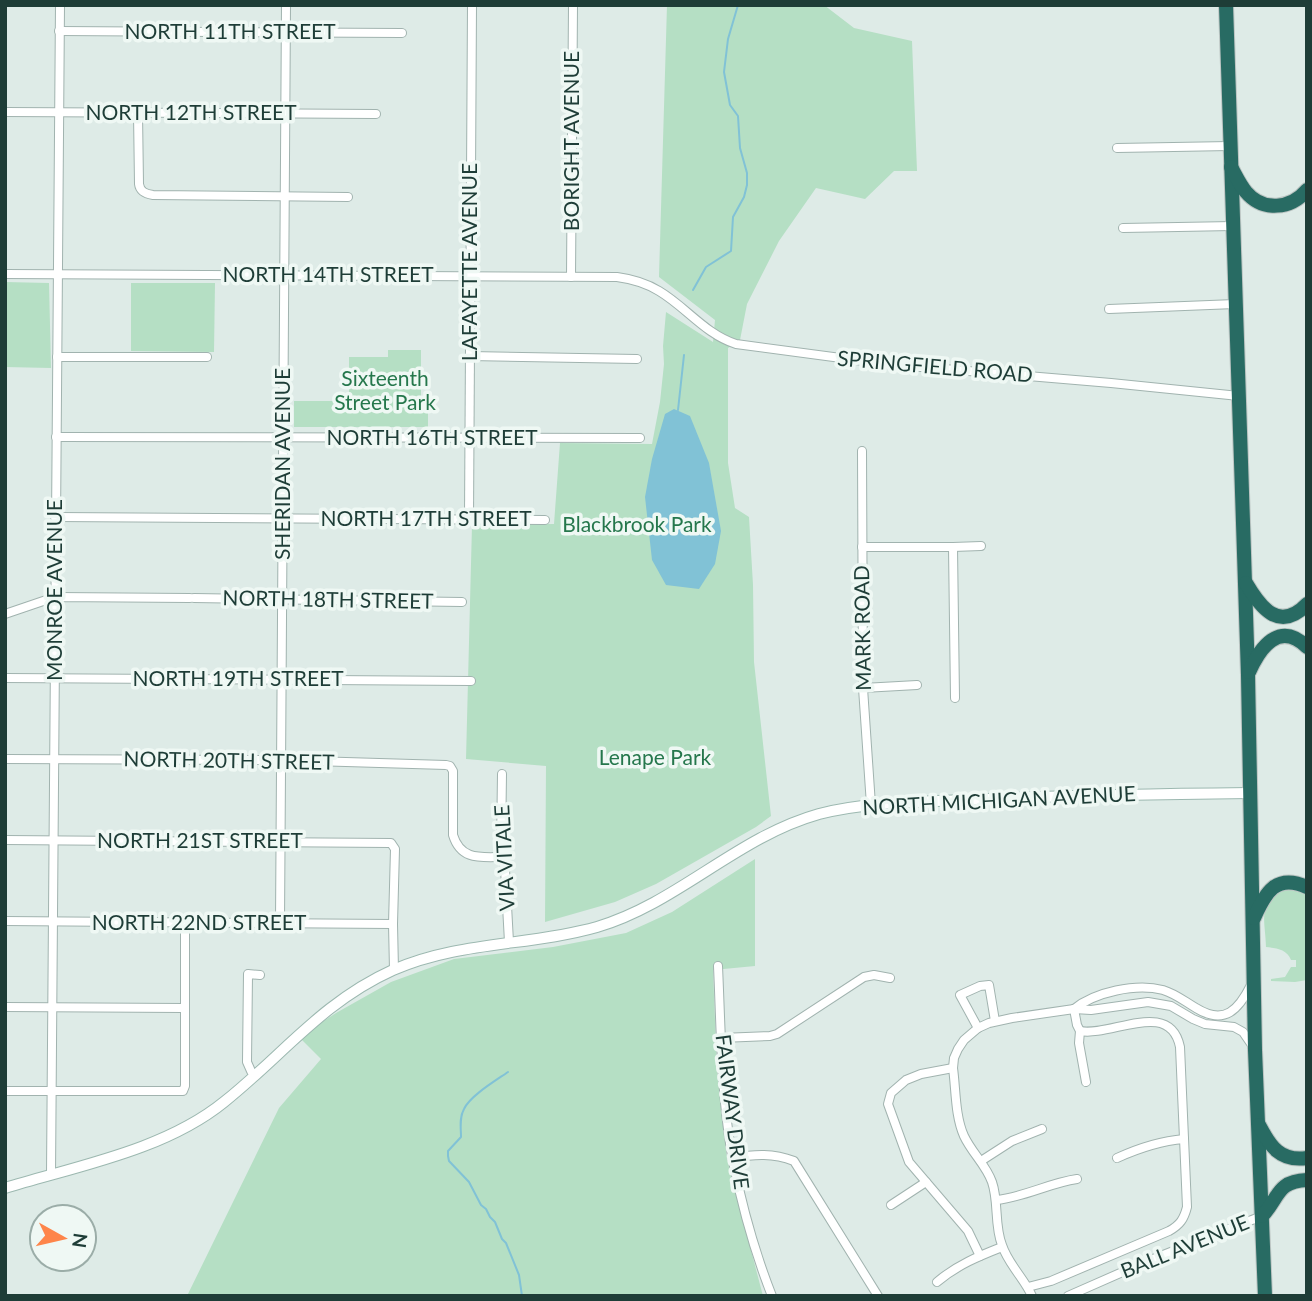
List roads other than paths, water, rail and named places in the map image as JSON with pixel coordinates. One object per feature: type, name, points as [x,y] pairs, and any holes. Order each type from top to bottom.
[{"type":"highway","points":[[1226,5],[1248,675],[1255,1051],[1265,1296]]},
{"type":"highway","points":[[1230,166],[1245,191],[1262,204],[1284,205],[1298,199],[1307,190]]},
{"type":"highway","points":[[1245,582],[1260,605],[1271,614],[1290,615],[1307,604]]},
{"type":"highway","points":[[1248,675],[1257,655],[1266,643],[1274,638],[1293,638],[1307,647]]},
{"type":"highway","points":[[1252,921],[1264,897],[1272,888],[1290,882],[1307,887]]},
{"type":"highway","points":[[1258,1124],[1280,1154],[1291,1158],[1307,1158]]},
{"type":"highway","points":[[1262,1216],[1282,1187],[1294,1181],[1307,1180]]},
{"type":"street","name":"MONROE AVENUE","points":[[51,1174],[60,5]]},
{"type":"street","name":"SHERIDAN AVENUE","points":[[280,923],[286,5]]},
{"type":"street","name":"LAFAYETTE AVENUE","points":[[469,519],[472,5]]},
{"type":"street","name":"BORIGHT AVENUE","points":[[571,277],[573,5]]},
{"type":"street","name":"NORTH 11TH STREET","points":[[59,31],[402,33]]},
{"type":"street","name":"NORTH 12TH STREET","points":[[5,112],[376,114]]},
{"type":"street","points":[[138,113],[139,184],[143,192],[153,195],[348,197]]},
{"type":"street","points":[[1117,148],[1230,146]]},
{"type":"street","points":[[1123,228],[1233,226]]},
{"type":"street","name":"NORTH 14TH STREET","points":[[5,274],[571,277],[617,278],[650,285]]},
{"type":"street","name":"SPRINGFIELD ROAD","points":[[650,285],[715,334],[736,344],[886,365],[1238,396]]},
{"type":"street","points":[[1109,309],[1235,304]]},
{"type":"street","points":[[470,356],[637,359]]},
{"type":"street","points":[[57,357],[207,357]]},
{"type":"street","name":"NORTH 16TH STREET","points":[[56,437],[640,438]]},
{"type":"street","name":"MARK ROAD","points":[[862,451],[863,688],[871,805]]},
{"type":"street","name":"NORTH 17TH STREET","points":[[55,517],[545,520]]},
{"type":"street","points":[[862,547],[981,546]]},
{"type":"street","points":[[953,547],[955,698]]},
{"type":"street","name":"NORTH 18TH STREET","points":[[5,614],[55,597],[462,602]]},
{"type":"street","name":"NORTH 19TH STREET","points":[[5,678],[471,681]]},
{"type":"street","points":[[863,688],[916,685]]},
{"type":"street","name":"NORTH 20TH STREET","points":[[5,759],[281,760],[446,765],[453,771],[453,835],[456,843],[461,851],[470,856],[503,857]]},
{"type":"street","name":"VIA VITALE","points":[[502,774],[501,845],[509,942]]},
{"type":"street","name":"NORTH MICHIGAN AVENUE","points":[[5,1188],[113,1156],[177,1132],[223,1103],[332,1006],[394,970],[446,953],[568,934],[620,919],[666,897],[763,836],[818,815],[871,805],[1048,796],[1250,793]]},
{"type":"street","name":"NORTH 21ST STREET","points":[[5,840],[391,843],[395,849],[393,923]]},
{"type":"street","name":"NORTH 22ND STREET","points":[[5,922],[393,923]]},
{"type":"street","points":[[5,1091],[183,1091],[185,923]]},
{"type":"street","points":[[393,923],[394,970]]},
{"type":"street","name":"FAIRWAY DRIVE","points":[[718,967],[723,1078],[733,1158],[772,1296]]},
{"type":"street","points":[[254,1075],[247,1062],[248,974],[260,975]]},
{"type":"street","points":[[721,1038],[777,1034],[864,977],[874,975],[890,978]]},
{"type":"street","points":[[1074,1009],[1095,997],[1135,988],[1149,988],[1179,996],[1207,1013],[1224,1014],[1238,1008],[1254,980]]},
{"type":"street","points":[[978,1028],[960,996],[969,990],[989,985],[995,1021]]},
{"type":"street","points":[[1032,1296],[1002,1247],[991,1179],[960,1127],[953,1068],[954,1058],[964,1040],[978,1028],[995,1021],[1074,1009],[1091,1010],[1148,1002],[1171,1006],[1201,1023],[1237,1028],[1255,1051]]},
{"type":"street","points":[[5,1007],[184,1008]]},
{"type":"street","points":[[1074,1009],[1080,1031],[1079,1042],[1086,1082]]},
{"type":"street","points":[[1028,1287],[1051,1281],[1178,1226],[1187,1207],[1178,1039],[1169,1026],[1160,1023],[1147,1022],[1080,1031]]},
{"type":"street","points":[[953,1068],[921,1074],[906,1080],[891,1093],[889,1110],[909,1162],[968,1231],[980,1256]]},
{"type":"street","points":[[981,1161],[1012,1141],[1042,1129]]},
{"type":"street","points":[[1117,1158],[1153,1144],[1184,1139]]},
{"type":"street","points":[[733,1158],[768,1154],[794,1161],[878,1296]]},
{"type":"street","points":[[996,1200],[1024,1195],[1049,1185],[1077,1179]]},
{"type":"street","points":[[891,1205],[926,1182]]},
{"type":"street","name":"BALL AVENUE","points":[[1069,1296],[1143,1263],[1262,1216]]},
{"type":"street","points":[[937,1282],[964,1263],[1002,1247]]},
{"type":"water","points":[[674,409],[690,416],[709,463],[721,531],[715,564],[699,589],[666,585],[652,560],[645,497],[665,414]]},
{"type":"waterway","points":[[693,290],[706,267],[731,251],[733,217],[747,185],[747,173],[740,148],[738,116],[730,105],[724,72],[728,39],[738,5]]},
{"type":"waterway","points":[[678,410],[684,355]]},
{"type":"waterway","points":[[508,1072],[467,1104],[461,1116],[461,1137],[448,1151],[448,1156],[495,1222],[519,1275],[522,1296]]},
{"type":"park label","name":"Sixteenth Street Park","points":[[385,391]]},
{"type":"park label","name":"Blackbrook Park","points":[[637,525]]},
{"type":"park label","name":"Lenape Park","points":[[655,758]]}]
